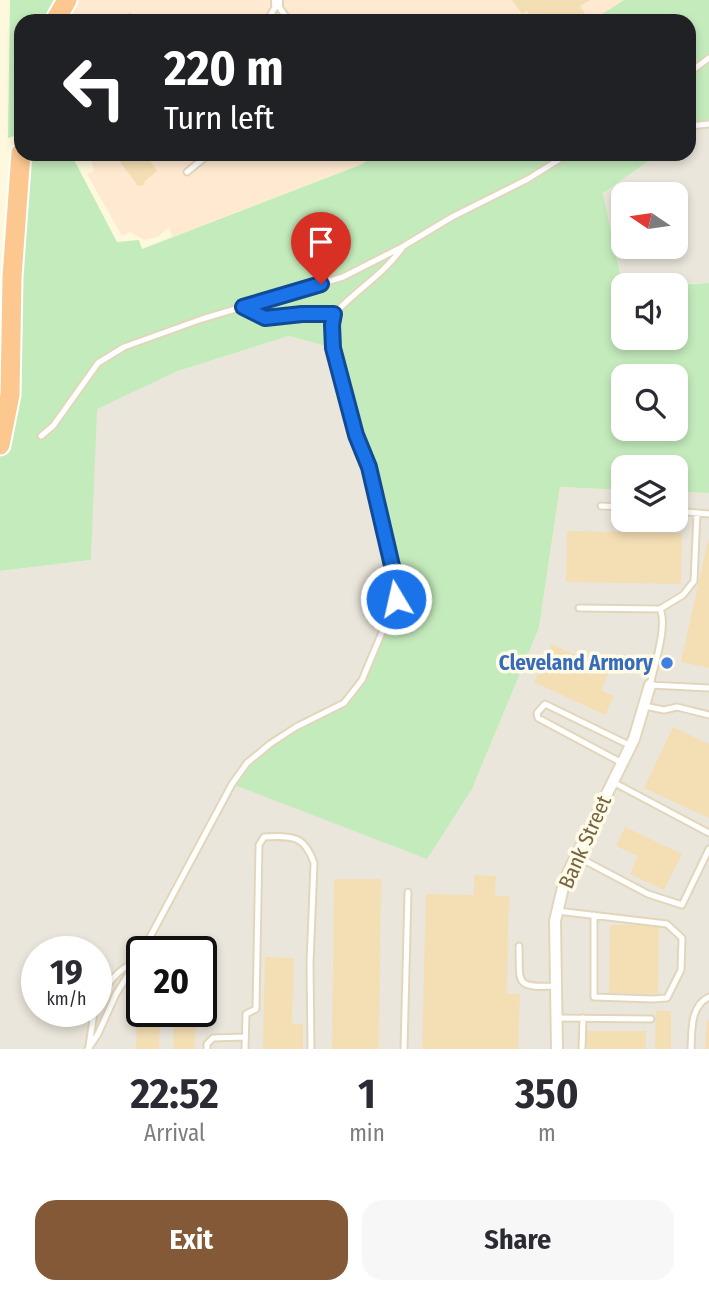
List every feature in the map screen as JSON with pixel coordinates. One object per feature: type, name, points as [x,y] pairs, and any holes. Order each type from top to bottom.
[{"type":"highway","points":[[0,445],[10,394],[12,277],[20,161]]},
{"type":"street","name":"Bank Street","points":[[557,1049],[555,921],[565,879],[631,746],[650,685]]},
{"type":"lane","points":[[187,172],[200,161]]},
{"type":"lane","points":[[41,436],[53,426],[93,369],[108,356],[145,339],[343,277],[557,161]]},
{"type":"lane","points":[[151,936],[232,784],[247,763],[296,727],[344,703],[362,680],[396,599],[393,570],[369,467],[356,435],[333,348],[332,325],[334,314],[366,283],[387,269],[402,247]]},
{"type":"lane","points":[[243,307],[265,318],[334,314]]},
{"type":"lane","points":[[601,506],[611,506]]},
{"type":"lane","points":[[688,512],[709,513]]},
{"type":"lane","points":[[579,608],[660,609],[683,595],[694,581],[697,513]]},
{"type":"lane","points":[[660,609],[663,616],[662,626],[650,685],[709,688]]},
{"type":"lane","points":[[622,764],[538,718],[537,713],[545,704],[631,746]]},
{"type":"lane","points":[[644,706],[664,710],[677,707],[709,715]]},
{"type":"lane","points":[[613,782],[709,833]]},
{"type":"lane","points":[[245,1049],[246,1014],[256,1009],[259,845],[264,837],[292,836],[302,842],[314,863],[310,962],[311,1049]]},
{"type":"lane","points":[[576,856],[648,894],[682,905],[709,849]]},
{"type":"lane","points":[[404,1049],[408,892]]},
{"type":"lane","points":[[557,911],[594,915],[667,924],[682,939],[681,970],[667,998],[594,997],[594,915]]},
{"type":"lane","points":[[519,946],[519,979],[523,984],[528,987],[556,986]]},
{"type":"lane","points":[[88,1049],[126,978]]},
{"type":"lane","points":[[691,1049],[692,1021],[702,1001],[709,997]]},
{"type":"lane","points":[[556,1018],[651,1018]]},
{"type":"lane","points":[[582,1049],[583,1018]]},
{"type":"lane","points":[[88,1049],[92,1027]]},
{"type":"lane","points":[[207,1049],[207,1044],[213,1038],[245,1037]]},
{"type":"shaded area","points":[[76,0],[624,0],[602,14],[67,14]]},
{"type":"shaded area","points":[[709,119],[709,283],[688,283],[688,273],[620,273],[617,259],[688,259],[688,182],[619,182],[649,161],[696,161],[696,129]]},
{"type":"shaded area","points":[[366,161],[172,237],[169,228],[157,237],[144,240],[130,232],[122,236],[87,174],[94,171],[92,162]]},
{"type":"shaded area","points":[[611,187],[611,231],[603,193]]},
{"type":"shaded area","points":[[289,336],[333,348],[472,789],[539,628],[560,487],[611,489],[611,532],[688,532],[688,492],[709,493],[709,1049],[0,1049],[0,571],[91,560],[96,409],[178,371]]},
{"type":"green space","points":[[10,0],[59,0],[50,14],[14,14],[14,136],[8,138]]},
{"type":"green space","points":[[624,0],[709,0],[709,119],[696,129],[696,14],[602,14]]},
{"type":"green space","points":[[20,161],[75,161],[117,242],[139,240],[142,249],[366,161],[649,161],[619,182],[611,182],[611,187],[603,193],[611,231],[611,259],[617,259],[620,273],[611,273],[611,350],[688,350],[688,284],[709,283],[709,493],[688,492],[688,455],[611,455],[611,489],[560,487],[539,628],[472,789],[427,859],[232,784],[247,763],[270,744],[344,703],[362,680],[396,599],[373,488],[333,348],[289,336],[178,371],[97,409],[91,560],[0,571],[0,445]]},
{"type":"building","points":[[512,0],[590,0],[580,6],[584,14],[529,14],[527,11],[522,14]]},
{"type":"building","points":[[119,161],[150,161],[157,171],[144,185],[138,186]]},
{"type":"building","points":[[567,531],[682,533],[681,584],[566,582]]},
{"type":"building","points":[[709,540],[709,668],[681,662]]},
{"type":"building","points":[[552,644],[609,672],[601,690],[614,696],[605,715],[534,682]]},
{"type":"building","points":[[673,727],[709,744],[709,818],[644,788]]},
{"type":"building","points":[[625,827],[682,854],[664,890],[630,874],[638,856],[616,846]]},
{"type":"building","points":[[474,875],[496,876],[495,896],[509,896],[507,994],[520,994],[518,1049],[422,1049],[426,894],[474,895]]},
{"type":"building","points":[[334,879],[381,879],[379,1049],[332,1049]]},
{"type":"building","points":[[610,925],[659,925],[658,994],[609,993]]},
{"type":"building","points":[[265,957],[294,958],[292,1024],[303,1024],[303,1049],[263,1049]]},
{"type":"building","points":[[656,1011],[671,1011],[671,1049],[655,1049]]},
{"type":"building","points":[[707,1020],[709,1049],[705,1049]]},
{"type":"building","points":[[137,1027],[160,1027],[159,1049],[136,1049]]},
{"type":"building","points":[[174,1027],[196,1027],[195,1049],[173,1049]]},
{"type":"building","points":[[587,1031],[646,1031],[646,1049],[587,1049]]},
{"type":"place","name":"Cleveland Armory","points":[[667,663]]},
{"type":"route","points":[[321,284],[243,307],[265,318],[334,314],[333,348],[356,435],[369,467],[393,570],[396,599]]}]
